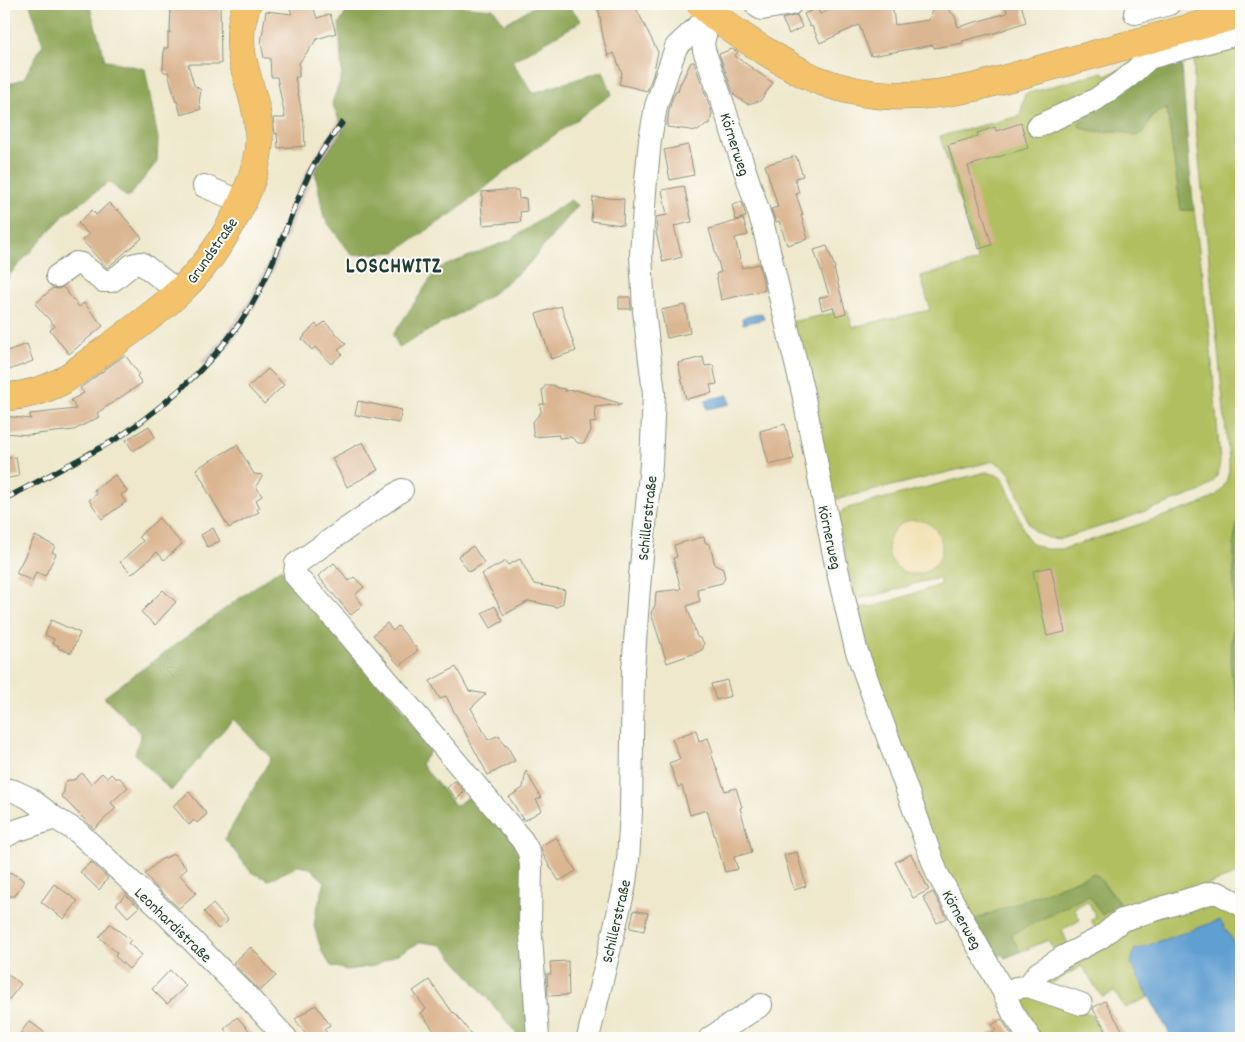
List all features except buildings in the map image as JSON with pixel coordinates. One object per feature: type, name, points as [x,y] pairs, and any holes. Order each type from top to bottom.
[{"type":"main road","name":"Grundstraße","points":[[4,397],[43,389],[61,381],[128,333],[179,292],[196,275],[226,234],[251,182],[257,161],[259,142],[259,126],[241,47],[241,34],[246,4]]},
{"type":"main road","points":[[712,7],[749,42],[802,73],[816,79],[849,90],[885,95],[920,96],[976,87],[1241,14]]},
{"type":"street","points":[[756,4],[762,8],[791,4]]},
{"type":"street","points":[[1135,12],[1169,4]]},
{"type":"street","name":"Körnerweg","points":[[712,7],[704,50],[763,225],[802,393],[856,649],[937,873],[1003,991],[1013,1013],[1030,1038]]},
{"type":"street","name":"Schillerstraße","points":[[588,1038],[624,888],[628,860],[634,670],[640,578],[651,464],[654,393],[644,311],[641,255],[649,148],[656,106],[673,53],[676,47],[712,7]]},
{"type":"street","points":[[1038,126],[1095,100],[1128,77],[1149,58],[1186,52],[1241,33]]},
{"type":"street","points":[[204,186],[242,202]]},
{"type":"street","points":[[58,276],[76,263],[82,264],[103,280],[112,281],[132,265],[141,263],[179,292]]},
{"type":"street","points":[[402,490],[296,564],[295,575],[344,629],[522,840],[529,852],[532,866],[530,922],[538,1038]]},
{"type":"street","name":"Leonhardistraße","points":[[4,789],[30,798],[55,818],[78,832],[166,914],[286,1038]]},
{"type":"street","points":[[4,836],[55,818]]},
{"type":"street","points":[[1028,986],[1038,973],[1063,957],[1100,938],[1122,920],[1210,893],[1218,893],[1241,904]]},
{"type":"street","points":[[1003,991],[1028,986],[1081,1004]]},
{"type":"street","points":[[710,1038],[761,1005]]},
{"type":"shaded area","points":[[339,120],[346,126],[315,171],[274,270],[254,309],[231,343],[207,369],[201,362],[223,338],[250,299],[309,166]]},
{"type":"green space","points":[[30,4],[89,4],[105,60],[145,69],[158,139],[157,162],[128,198],[109,182],[65,214],[4,281],[4,86],[24,78],[43,44]]},
{"type":"green space","points":[[359,4],[432,4],[494,9],[504,24],[538,4],[567,4],[582,21],[512,61],[533,93],[603,71],[612,94],[525,156],[457,210],[395,252],[352,255],[324,218],[315,171],[346,126],[339,120],[332,103],[342,76],[339,24],[350,6]]},
{"type":"green space","points":[[1241,41],[1241,506],[1234,542],[1231,669],[1241,722],[1241,873],[1123,914],[1096,929],[1091,920],[1096,917],[1088,901],[1074,908],[1080,920],[1062,930],[1068,944],[1055,952],[1048,940],[1020,952],[1010,935],[1090,894],[1120,903],[1095,873],[969,922],[941,868],[862,645],[857,608],[875,606],[940,585],[940,578],[860,598],[853,593],[842,538],[833,523],[844,509],[986,472],[997,475],[1004,480],[1026,536],[1033,544],[1045,549],[1063,549],[1203,503],[1218,494],[1226,483],[1229,461],[1194,109],[1194,60],[1196,53]]},
{"type":"green space","points":[[1181,55],[1194,210],[1181,210],[1167,109],[1153,114],[1144,131],[1136,136],[1120,131],[1089,130],[1079,126],[1079,123],[1106,103],[1150,63]]},
{"type":"green space","points":[[1150,63],[1102,132],[1120,131],[1136,136],[1144,131],[1153,114],[1167,108],[1181,210],[1194,210],[1210,338],[1220,461],[1215,479],[1209,486],[1199,492],[1061,539],[1048,538],[1034,531],[1028,522],[1011,475],[1005,468],[994,461],[838,499],[830,494],[791,322],[847,310],[853,327],[930,310],[921,276],[978,261],[940,136],[1020,116],[1025,94],[1103,72],[1105,75]]},
{"type":"green space","points":[[570,200],[578,205],[528,265],[487,298],[399,347],[393,335],[437,269],[510,240]]},
{"type":"green space","points":[[1241,506],[1241,722],[1231,669],[1234,542]]},
{"type":"green space","points":[[281,568],[341,634],[434,746],[421,764],[456,806],[474,792],[523,854],[533,1038],[520,1038],[442,945],[421,942],[374,966],[347,970],[331,966],[322,952],[314,926],[325,882],[310,868],[298,866],[269,880],[251,872],[225,839],[271,758],[233,719],[171,791],[135,754],[141,733],[104,697]]},
{"type":"green space","points":[[1095,873],[1120,904],[1102,915],[1089,895],[1011,935],[1020,952],[1005,958],[1002,954],[994,959],[974,920]]},
{"type":"green space","points":[[1206,898],[1241,911],[1240,951],[1219,920],[1131,964],[1149,997],[1125,1008],[1115,992],[1102,997],[1082,966],[1045,987],[1043,983],[1072,967],[1068,960],[1104,938]]},
{"type":"green space","points":[[1033,996],[1091,1014],[1105,1038],[1040,1038],[1016,999]]},
{"type":"sand","points":[[915,520],[925,522],[934,528],[940,537],[942,547],[940,557],[934,566],[925,572],[915,574],[905,572],[896,566],[890,557],[888,547],[890,537],[896,528],[905,522]]},
{"type":"water","points":[[4,21],[9,27],[11,34],[8,49],[4,48]]},
{"type":"water","points":[[762,313],[764,319],[743,324],[742,318]]},
{"type":"water","points":[[728,395],[730,404],[707,409],[705,400]]},
{"type":"water","points":[[1220,920],[1241,953],[1241,1038],[1172,1038],[1131,964],[1134,950]]},
{"type":"railway","points":[[4,499],[121,436],[158,409],[209,361],[239,325],[260,290],[311,170],[321,152],[342,123]]},
{"type":"district","name":"LOSCHWITZ","points":[[394,265]]}]
